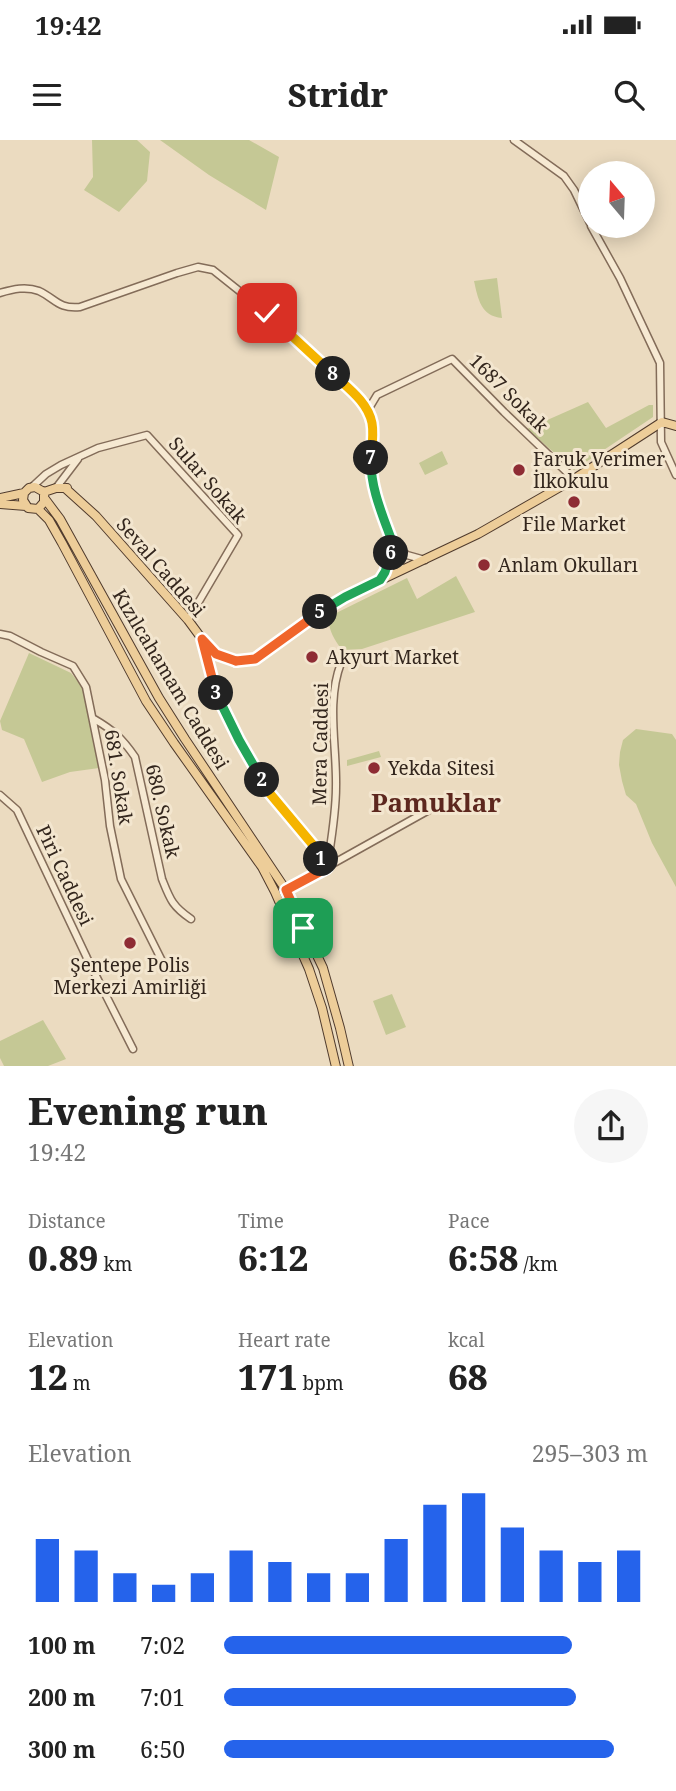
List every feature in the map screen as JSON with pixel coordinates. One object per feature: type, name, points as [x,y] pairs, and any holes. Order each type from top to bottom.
[{"type":"main road","points":[[662,422],[676,426]]},
{"type":"main road","name":"Seval Caddesi","points":[[60,488],[75,491],[83,498],[216,654],[235,661],[255,659],[345,597],[478,534],[573,479],[662,422]]},
{"type":"main road","points":[[0,498],[24,493],[32,487],[37,487],[44,496],[43,505],[38,509],[0,505]]},
{"type":"main road","points":[[44,496],[60,488]]},
{"type":"main road","points":[[24,493],[26,506]]},
{"type":"main road","name":"Kızılcahamam Caddesi","points":[[44,496],[70,536],[159,698],[286,890],[323,968],[349,1066]]},
{"type":"main road","name":"Kızılcahamam Caddesi","points":[[38,509],[49,520],[62,543],[146,701],[262,867],[309,969],[336,1066]]},
{"type":"street","points":[[514,140],[564,176],[578,199]]},
{"type":"street","points":[[599,238],[660,363],[661,442],[676,475]]},
{"type":"street","points":[[0,293],[12,289],[30,289],[71,308],[177,272],[198,267],[213,270],[267,313],[356,395],[368,410],[372,425],[373,489],[402,570]]},
{"type":"street","name":"1687 Sokak","points":[[368,410],[377,395],[452,359],[573,479]]},
{"type":"street","name":"Sular Sokak","points":[[79,458],[98,448],[147,435],[238,535],[188,620]]},
{"type":"street","points":[[32,487],[46,474],[79,458]]},
{"type":"street","points":[[60,488],[79,458]]},
{"type":"street","points":[[393,544],[400,552],[425,560]]},
{"type":"street","points":[[380,580],[388,565],[393,544]]},
{"type":"street","name":"681. Sokak","points":[[0,634],[10,636],[73,666],[86,687],[106,780],[110,826],[121,879],[164,965]]},
{"type":"street","points":[[202,639],[216,694],[239,740],[267,790],[313,845],[327,868]]},
{"type":"street","name":"Mera Caddesi","points":[[327,868],[336,787],[333,712],[341,663]]},
{"type":"street","name":"680. Sokak","points":[[94,719],[113,730],[135,757],[162,879],[177,909],[191,919]]},
{"type":"street","name":"Piri Caddesi","points":[[0,795],[17,810],[132,1049]]},
{"type":"street","points":[[276,895],[438,805]]},
{"type":"green space","points":[[92,140],[137,140],[150,152],[147,181],[119,212],[84,190],[93,177]]},
{"type":"green space","points":[[160,140],[249,140],[279,157],[266,210],[209,175]]},
{"type":"green space","points":[[497,278],[502,318],[485,310],[474,281]]},
{"type":"green space","points":[[588,402],[606,428],[649,405],[653,405],[653,417],[574,470],[527,429]]},
{"type":"green space","points":[[442,451],[448,464],[425,475],[419,463]]},
{"type":"green space","points":[[456,576],[475,612],[362,649],[342,650],[332,635],[328,617],[407,578],[417,599]]},
{"type":"green space","points":[[29,653],[71,673],[83,688],[99,768],[70,772],[42,782],[24,739],[2,730],[0,721]]},
{"type":"green space","points":[[636,729],[672,734],[676,740],[676,887],[652,843],[636,804],[626,795],[622,781],[619,765],[623,740]]},
{"type":"green space","points":[[379,751],[381,757],[347,766],[347,760]]},
{"type":"green space","points":[[392,994],[406,1027],[386,1035],[373,1001]]},
{"type":"green space","points":[[43,1020],[66,1059],[48,1066],[4,1066],[0,1058],[0,1041]]},
{"type":"place","name":"Faruk Verimer İlkokulu","points":[[519,470]]},
{"type":"place","name":"File Market","points":[[574,502]]},
{"type":"place","name":"Anlam Okulları","points":[[484,565]]},
{"type":"place","name":"Akyurt Market","points":[[312,657]]},
{"type":"place","name":"Yekda Sitesi","points":[[374,768]]},
{"type":"place","name":"Şentepe Polis Merkezi Amirliği","points":[[130,943]]},
{"type":"district","name":"Pamuklar","points":[[436,803]]},
{"type":"route","points":[[267,313],[356,395],[368,410],[372,425],[373,489],[393,544],[388,565],[380,580],[311,618],[255,659],[235,661],[216,654],[202,639],[216,694],[239,740],[267,790],[313,845],[327,868],[286,890],[303,928]]}]
